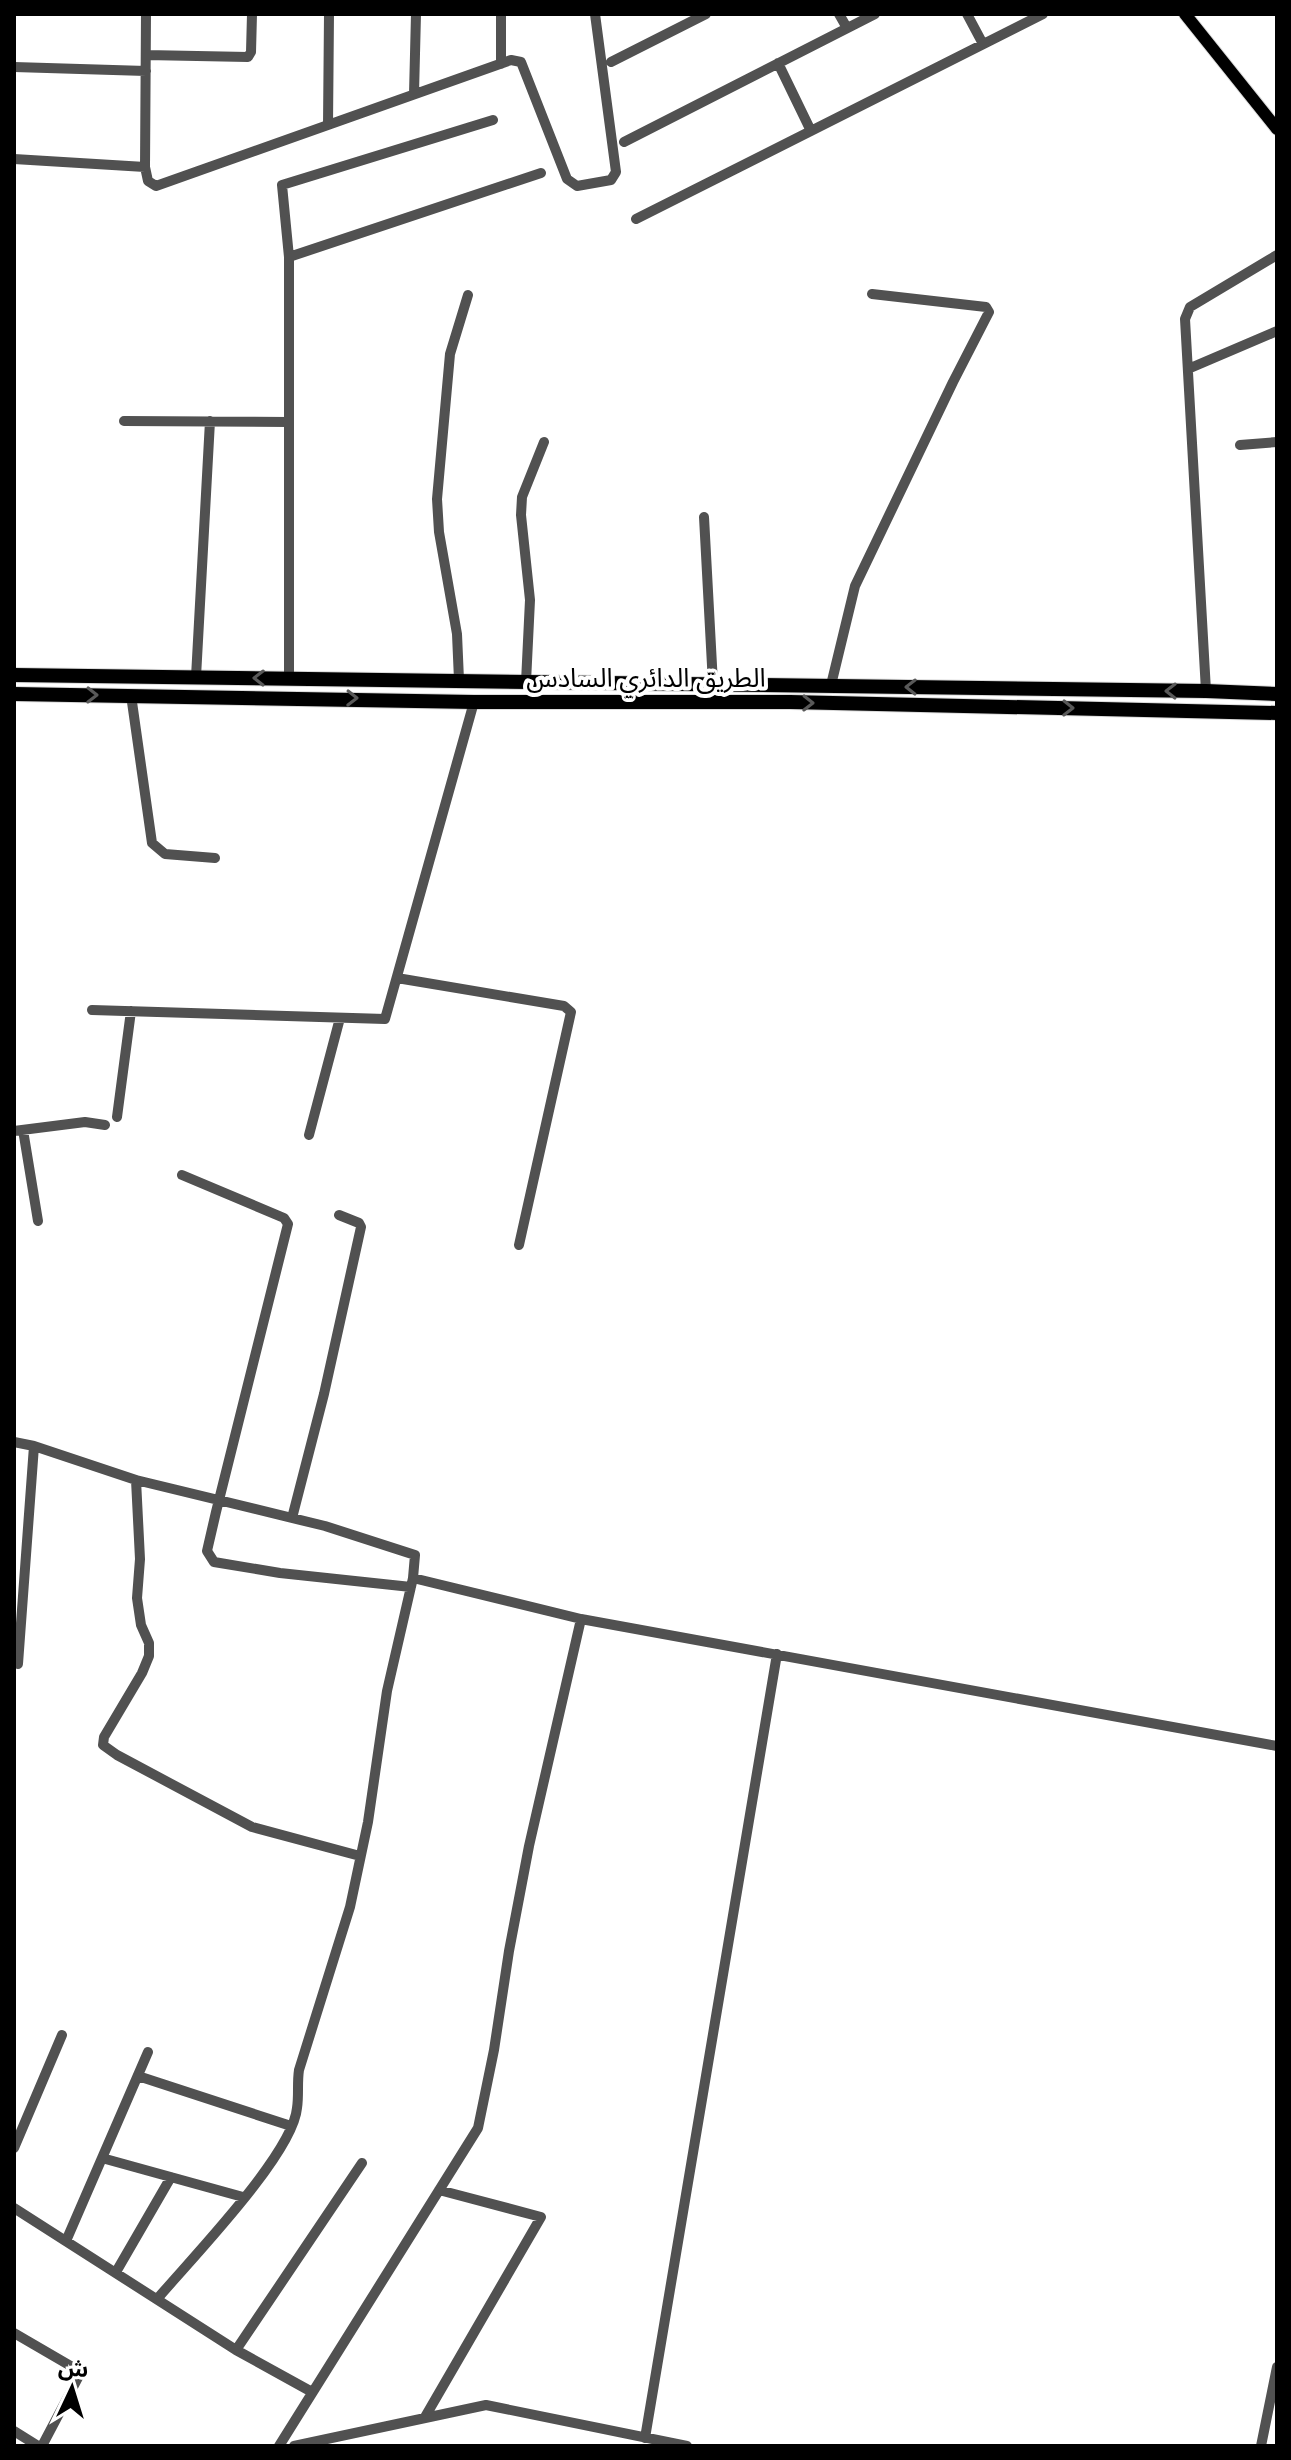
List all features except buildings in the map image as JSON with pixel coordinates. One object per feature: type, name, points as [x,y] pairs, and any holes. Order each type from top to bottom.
[{"type":"highway","name":"الطريق الدائري السادس","points":[[14,675],[1277,694]]},
{"type":"highway","points":[[438,680],[438,700]]},
{"type":"highway","points":[[1238,711],[1240,692]]},
{"type":"highway","name":"الطريق الدائري السادس","points":[[14,694],[474,702],[774,702],[1277,713]]},
{"type":"main road","points":[[1185,14],[1277,129]]},
{"type":"street","points":[[146,14],[145,167],[148,181],[156,186],[511,60],[521,62],[567,179],[577,186],[611,180],[616,172],[595,14]]},
{"type":"street","points":[[146,55],[248,57],[251,52],[252,14]]},
{"type":"street","points":[[328,125],[329,14]]},
{"type":"street","points":[[414,94],[416,14]]},
{"type":"street","points":[[501,14],[501,64]]},
{"type":"street","points":[[611,62],[706,14]]},
{"type":"street","points":[[839,14],[847,28]]},
{"type":"street","points":[[624,142],[875,14]]},
{"type":"street","points":[[967,14],[983,44]]},
{"type":"street","points":[[636,219],[1043,14]]},
{"type":"street","points":[[778,63],[811,131]]},
{"type":"street","points":[[14,67],[146,71]]},
{"type":"street","points":[[289,678],[289,257],[282,185],[493,120]]},
{"type":"street","points":[[14,159],[145,167]]},
{"type":"street","points":[[289,257],[541,173]]},
{"type":"street","points":[[1206,691],[1185,319],[1190,307],[1277,255]]},
{"type":"street","points":[[831,685],[855,586],[989,312],[986,307],[872,294]]},
{"type":"street","points":[[459,680],[457,634],[439,532],[437,499],[450,354],[468,295]]},
{"type":"street","points":[[1188,369],[1277,331]]},
{"type":"street","points":[[124,421],[289,422]]},
{"type":"street","points":[[196,677],[210,421]]},
{"type":"street","points":[[526,682],[530,600],[522,497],[544,442]]},
{"type":"street","points":[[1240,445],[1277,442]]},
{"type":"street","points":[[704,517],[713,684]]},
{"type":"street","points":[[131,695],[152,843],[165,854],[215,858]]},
{"type":"street","points":[[92,1010],[385,1019],[474,702]]},
{"type":"street","points":[[397,978],[564,1006],[571,1012],[519,1245]]},
{"type":"street","points":[[117,1117],[131,1011]]},
{"type":"street","points":[[309,1135],[340,1018]]},
{"type":"street","points":[[38,1221],[19,1130],[85,1122],[105,1125]]},
{"type":"street","points":[[182,1175],[284,1218],[288,1224],[207,1551],[214,1562],[280,1573],[412,1583],[581,1619],[1277,1746]]},
{"type":"street","points":[[292,1518],[324,1394],[361,1227],[359,1223],[339,1215]]},
{"type":"street","points":[[14,1442],[136,1480],[292,1518],[413,1554],[416,1560],[387,1691],[350,1907],[299,2070],[296,2091],[298,2109],[267,2170],[158,2298]]},
{"type":"street","points":[[18,1664],[18,1594],[34,1446]]},
{"type":"street","points":[[136,1480],[140,1559],[137,1598],[141,1625],[149,1643],[149,1656],[104,1737],[103,1745],[252,1827],[360,1856]]},
{"type":"street","points":[[279,2446],[478,2128],[529,1846],[581,1619]]},
{"type":"street","points":[[645,2438],[777,1654]]},
{"type":"street","points":[[14,2148],[62,2035]]},
{"type":"street","points":[[66,2241],[148,2052]]},
{"type":"street","points":[[138,2076],[291,2126]]},
{"type":"street","points":[[102,2158],[243,2197]]},
{"type":"street","points":[[236,2350],[362,2163]]},
{"type":"street","points":[[116,2272],[171,2177]]},
{"type":"street","points":[[425,2417],[541,2217],[439,2190]]},
{"type":"street","points":[[14,2208],[236,2350],[312,2392]]},
{"type":"street","points":[[14,2333],[81,2372],[40,2446],[14,2431]]},
{"type":"street","points":[[1261,2446],[1277,2367]]},
{"type":"street","points":[[296,2446],[477,2406],[495,2405],[687,2446]]}]
